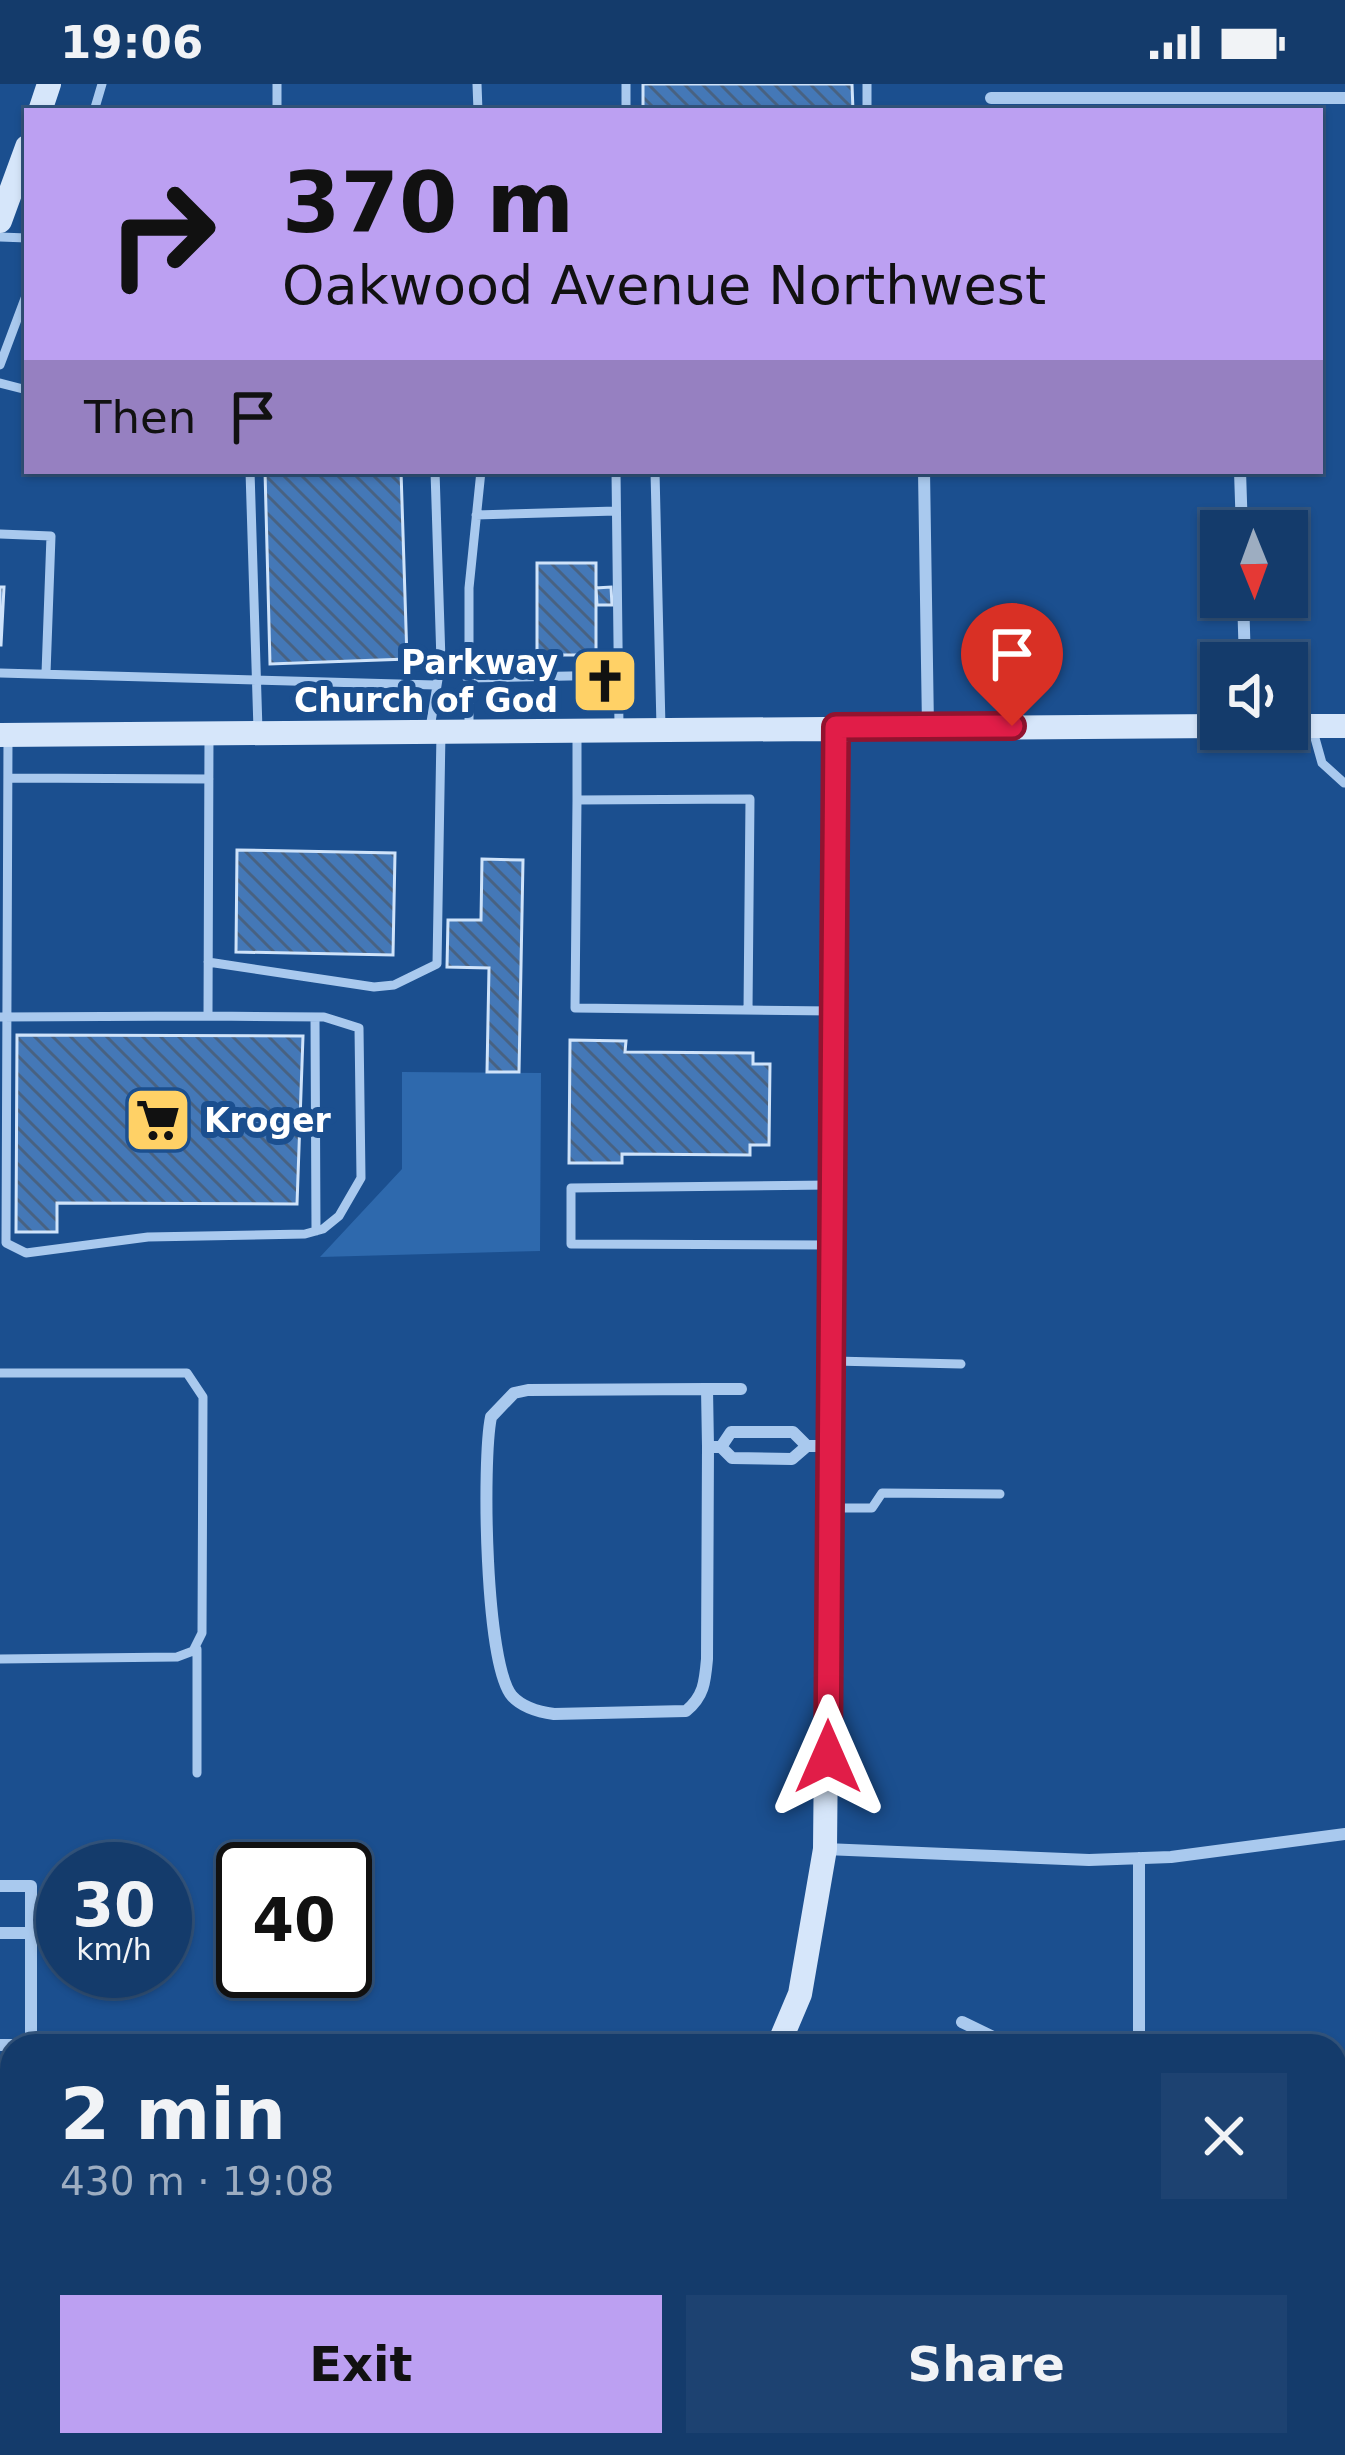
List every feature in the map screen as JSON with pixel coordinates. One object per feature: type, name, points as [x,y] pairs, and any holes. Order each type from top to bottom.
[{"type":"street","points":[[991,98],[1173,92],[1345,98]]},
{"type":"street","points":[[0,221],[24,155]]},
{"type":"street","points":[[923,474],[928,727]]},
{"type":"street","points":[[1240,474],[1241,510]]},
{"type":"street","points":[[4,735],[436,728],[1200,726]]},
{"type":"street","points":[[1308,726],[1345,726]]},
{"type":"street","points":[[783,2034],[800,1994],[820,1901],[825,1849],[828,1508],[818,1446],[829,1361],[836,727]]},
{"type":"street","points":[[707,1389],[715,1447],[705,1689],[686,1711],[535,1711],[513,1698],[504,1682],[488,1586],[491,1417],[514,1393],[528,1390],[707,1389],[741,1389]]},
{"type":"street","points":[[715,1447],[731,1432],[793,1432],[818,1446]]},
{"type":"street","points":[[715,1447],[732,1458],[792,1459],[818,1446]]},
{"type":"street","points":[[825,1849],[1139,1858],[1240,1851],[1345,1834]]},
{"type":"street","points":[[1139,1858],[1139,2034]]},
{"type":"street","points":[[0,1886],[32,1886],[31,2034]]},
{"type":"street","points":[[0,1933],[32,1933]]},
{"type":"street","points":[[962,2023],[986,2034]]},
{"type":"lane","points":[[0,365],[24,301]]},
{"type":"lane","points":[[250,474],[258,730]]},
{"type":"lane","points":[[208,962],[374,986],[394,985],[437,964],[435,685],[441,661],[436,474]]},
{"type":"lane","points":[[469,728],[467,678],[481,474]]},
{"type":"lane","points":[[616,474],[619,727]]},
{"type":"lane","points":[[656,474],[661,727]]},
{"type":"lane","points":[[476,515],[616,511]]},
{"type":"lane","points":[[0,534],[51,536],[46,673]]},
{"type":"lane","points":[[0,673],[435,685]]},
{"type":"lane","points":[[467,678],[618,675]]},
{"type":"lane","points":[[577,727],[575,1008],[832,1011]]},
{"type":"lane","points":[[208,1016],[209,731]]},
{"type":"lane","points":[[2,1017],[344,1020],[363,1036],[364,1155],[354,1196],[339,1216],[316,1231],[148,1238],[26,1253],[14,1249],[4,1232],[2,1017],[8,778],[4,735]]},
{"type":"lane","points":[[1308,741],[1322,764],[1345,783]]},
{"type":"lane","points":[[8,778],[208,779]]},
{"type":"lane","points":[[577,800],[750,799],[748,1010]]},
{"type":"lane","points":[[315,1017],[316,1231]]},
{"type":"lane","points":[[829,1245],[571,1244],[571,1188],[830,1185]]},
{"type":"lane","points":[[829,1361],[961,1364]]},
{"type":"lane","points":[[0,1373],[187,1373],[203,1396],[202,1633],[196,1643],[178,1657],[0,1659]]},
{"type":"lane","points":[[828,1508],[872,1508],[882,1493],[1000,1494]]},
{"type":"lane","points":[[196,1643],[197,1773]]},
{"type":"shaded area","points":[[402,1072],[541,1073],[540,1251],[320,1257],[402,1169]]},
{"type":"building","points":[[643,84],[852,84],[853,108],[643,108]]},
{"type":"building","points":[[265,474],[401,474],[407,659],[270,664]]},
{"type":"building","points":[[537,563],[596,563],[596,655],[537,655]]},
{"type":"building","points":[[0,587],[4,587],[1,645],[0,645]]},
{"type":"building","points":[[611,587],[612,605],[597,605],[596,588]]},
{"type":"building","points":[[237,850],[395,853],[393,955],[236,952]]},
{"type":"building","points":[[482,859],[523,860],[519,1072],[487,1072],[489,968],[447,967],[448,920],[481,920]]},
{"type":"building","name":"Kroger","points":[[17,1035],[303,1036],[297,1204],[57,1203],[57,1232],[16,1232]]},
{"type":"building","points":[[570,1040],[626,1041],[625,1052],[753,1053],[753,1064],[770,1064],[769,1145],[750,1145],[750,1155],[622,1154],[622,1163],[569,1163]]},
{"type":"place","name":"Parkway Church of God","points":[[605,681]]},
{"type":"place","name":"Kroger","points":[[158,1120]]},
{"type":"route","points":[[828,1757],[836,727],[1012,726]]}]
